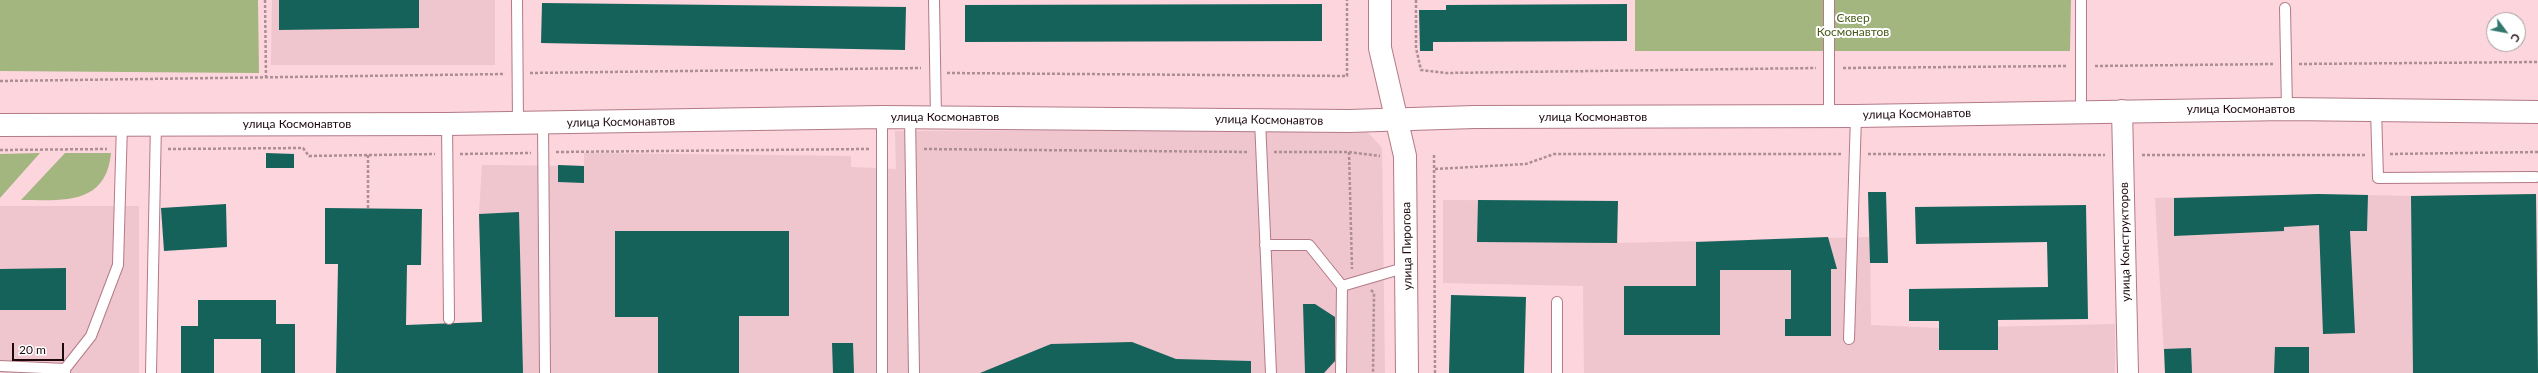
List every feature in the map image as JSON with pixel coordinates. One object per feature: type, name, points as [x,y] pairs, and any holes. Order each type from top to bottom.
[{"type":"main road","name":"улица Пирогова","points":[[1380,0],[1380,48],[1405,156],[1407,267],[1406,373]]},
{"type":"main road","name":"улица Космонавтов","points":[[0,125],[156,123],[447,124],[882,117],[1397,121],[1474,117],[1856,116],[2122,110],[2287,109],[2538,112]]},
{"type":"street","name":"улица Конструкторов","points":[[2122,110],[2128,373]]},
{"type":"lane","points":[[517,0],[518,123]]},
{"type":"lane","points":[[934,0],[936,117]]},
{"type":"lane","points":[[1828,0],[1829,116]]},
{"type":"lane","points":[[2081,0],[2081,111]]},
{"type":"lane","points":[[2285,8],[2287,109]]},
{"type":"lane","points":[[2376,109],[2378,178],[2536,177]]},
{"type":"lane","points":[[1849,339],[1856,116]]},
{"type":"lane","points":[[882,117],[882,373]]},
{"type":"lane","points":[[910,117],[914,373]]},
{"type":"lane","points":[[1260,120],[1271,373]]},
{"type":"lane","points":[[152,373],[156,123]]},
{"type":"lane","points":[[543,123],[545,373]]},
{"type":"lane","points":[[0,366],[65,371],[91,336],[118,265],[122,124]]},
{"type":"lane","points":[[447,124],[449,319]]},
{"type":"lane","points":[[1265,245],[1309,245],[1342,286],[1341,373]]},
{"type":"lane","points":[[1342,286],[1407,267]]},
{"type":"lane","points":[[1557,302],[1557,373]]},
{"type":"path","points":[[265,0],[266,77]]},
{"type":"path","points":[[1347,0],[1347,76]]},
{"type":"path","points":[[1416,0],[1416,48],[1421,70],[1454,72],[2538,62]]},
{"type":"path","points":[[0,81],[518,74]]},
{"type":"path","points":[[910,148],[1349,152],[1380,156]]},
{"type":"path","points":[[1349,152],[1352,271],[1374,293],[1373,373]]},
{"type":"path","points":[[1435,169],[1526,164],[1554,154],[2378,155],[2538,152]]},
{"type":"path","points":[[368,155],[368,209]]},
{"type":"path","points":[[1434,155],[1434,373]]},
{"type":"shaded area","points":[[272,0],[495,0],[495,65],[271,65]]},
{"type":"shaded area","points":[[1365,129],[1382,148],[1385,373],[484,373],[479,214],[482,165],[584,166],[584,153],[851,156],[851,167],[896,169],[895,131]]},
{"type":"shaded area","points":[[2318,194],[2411,196],[2536,194],[2538,373],[2165,373],[2155,198]]},
{"type":"shaded area","points":[[1443,200],[1618,201],[1618,243],[1870,237],[1871,325],[1939,328],[2115,324],[2115,373],[1584,373],[1583,286],[1443,283]]},
{"type":"shaded area","points":[[0,206],[139,206],[139,373],[0,373]]},
{"type":"green space","points":[[0,0],[258,0],[259,73],[0,71]]},
{"type":"green space","name":"Сквер Космонавтов","points":[[1635,0],[2071,0],[2070,51],[1635,51]]},
{"type":"green space","points":[[40,153],[0,198],[0,154]]},
{"type":"green space","points":[[65,153],[111,153],[107,170],[101,183],[91,191],[80,196],[66,199],[21,200]]},
{"type":"building","points":[[279,0],[419,0],[419,28],[279,30]]},
{"type":"building","points":[[542,3],[906,7],[905,50],[541,43]]},
{"type":"building","points":[[1322,4],[1322,41],[965,42],[965,5]]},
{"type":"building","points":[[1627,4],[1627,41],[1433,42],[1433,51],[1420,51],[1419,10],[1446,10],[1446,5]]},
{"type":"building","points":[[266,153],[294,154],[294,168],[266,168]]},
{"type":"building","points":[[558,165],[584,166],[584,183],[558,182]]},
{"type":"building","points":[[1868,192],[1886,192],[1888,263],[1870,263]]},
{"type":"building","points":[[2318,194],[2368,195],[2367,231],[2350,231],[2355,333],[2323,334],[2319,225],[2284,227],[2284,231],[2174,236],[2174,198]]},
{"type":"building","points":[[2536,194],[2538,373],[2413,373],[2411,196]]},
{"type":"building","points":[[1478,200],[1618,201],[1617,243],[1477,242]]},
{"type":"building","points":[[226,204],[227,247],[164,251],[161,208]]},
{"type":"building","points":[[2086,205],[2088,319],[1998,320],[1998,350],[1939,350],[1939,321],[1909,321],[1909,289],[2048,287],[2047,242],[1916,244],[1915,207]]},
{"type":"building","points":[[325,208],[422,209],[421,265],[407,265],[406,325],[482,322],[479,214],[519,212],[523,373],[336,373],[338,264],[325,264]]},
{"type":"building","points":[[615,231],[789,231],[789,316],[739,316],[739,373],[658,373],[658,317],[615,317]]},
{"type":"building","points":[[1828,237],[1837,269],[1831,269],[1831,336],[1785,336],[1785,319],[1791,319],[1791,270],[1720,270],[1720,335],[1624,335],[1624,286],[1696,286],[1696,242]]},
{"type":"building","points":[[66,268],[66,310],[0,310],[0,269]]},
{"type":"building","points":[[1451,295],[1526,297],[1524,373],[1449,373]]},
{"type":"building","points":[[198,300],[276,300],[276,324],[295,324],[295,373],[261,373],[261,339],[214,339],[214,373],[181,373],[181,326],[198,326]]},
{"type":"building","points":[[1303,304],[1315,304],[1335,317],[1335,361],[1324,373],[1305,373]]},
{"type":"building","points":[[1132,342],[1176,359],[1251,361],[1251,373],[980,373],[1051,344]]},
{"type":"building","points":[[832,343],[853,343],[854,373],[833,373]]},
{"type":"building","points":[[2275,347],[2309,347],[2309,373],[2274,373]]},
{"type":"building","points":[[2191,348],[2192,373],[2165,373],[2164,349]]}]
